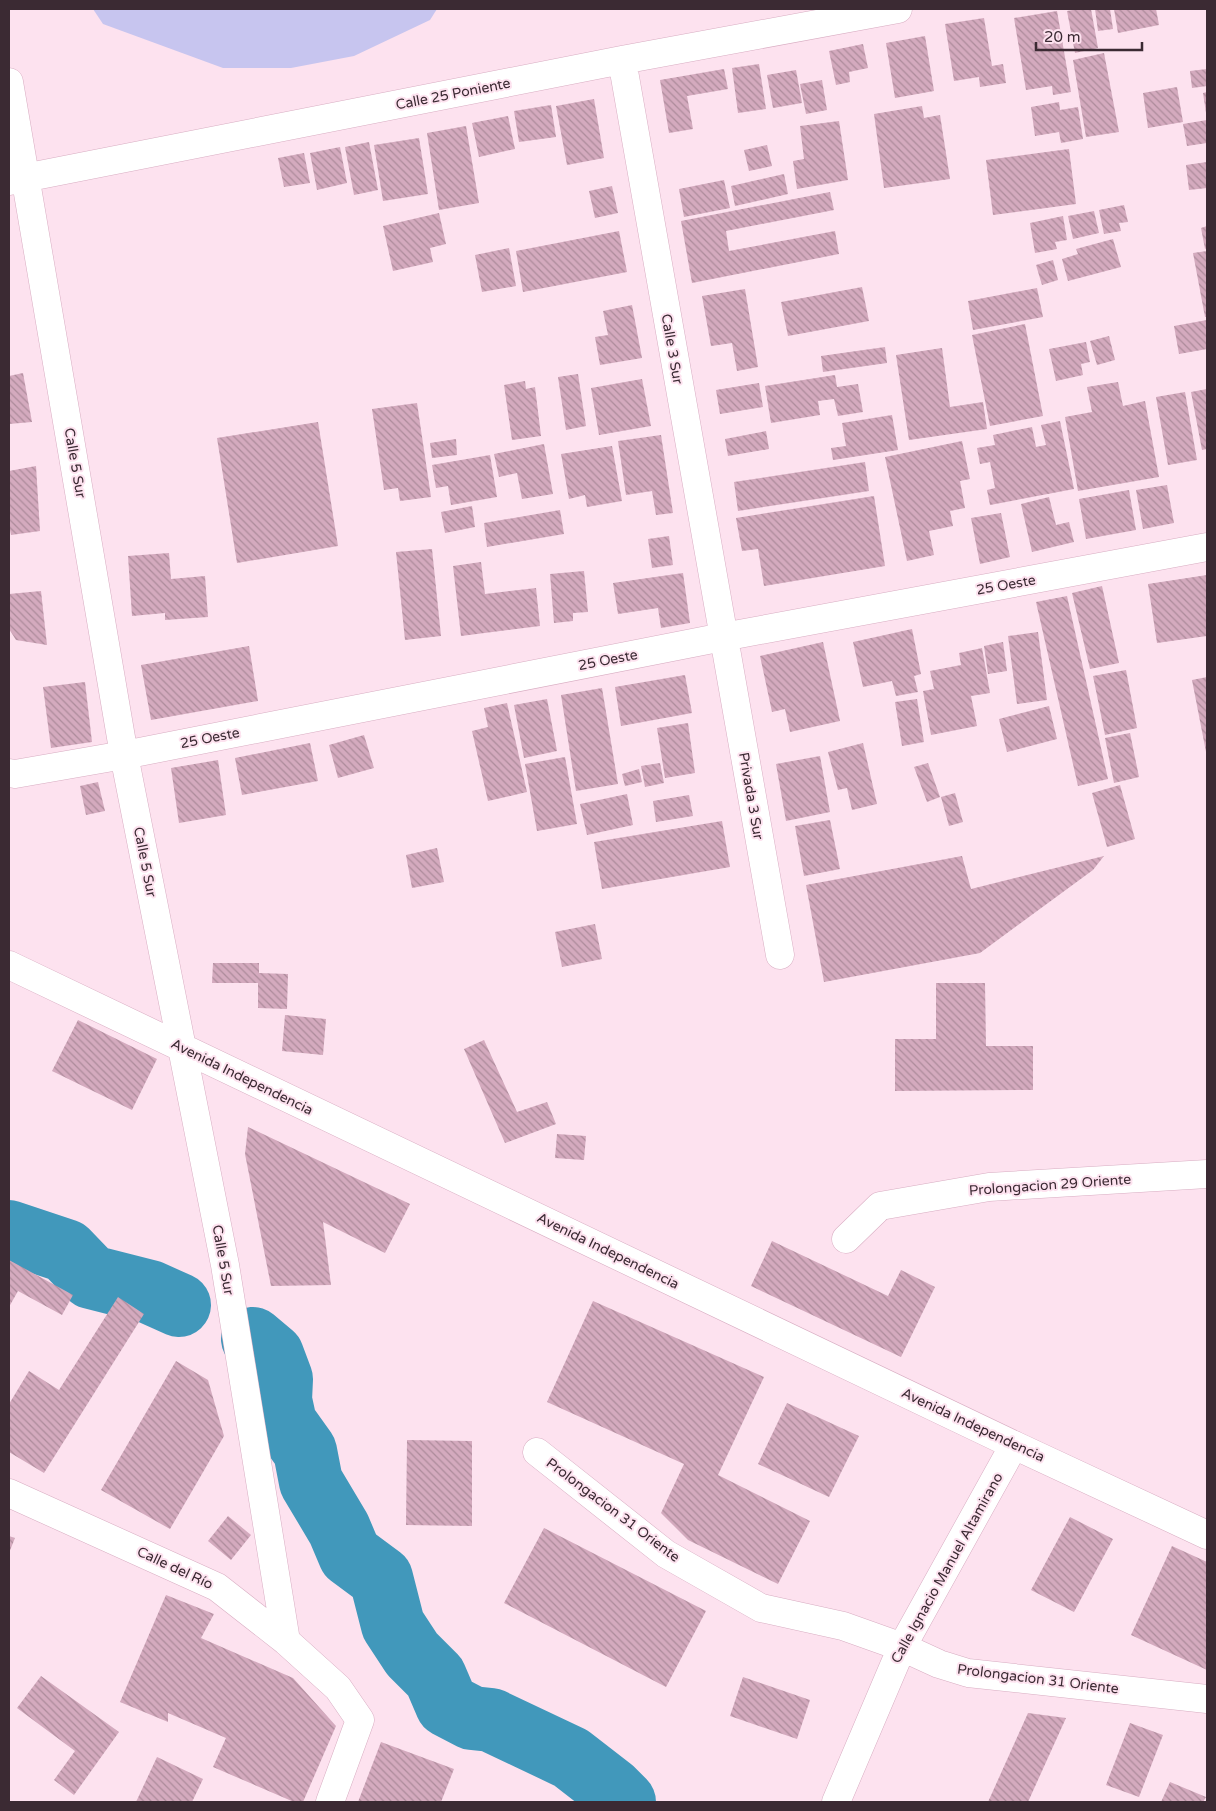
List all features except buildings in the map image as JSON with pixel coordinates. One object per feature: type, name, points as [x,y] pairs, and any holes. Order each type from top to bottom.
[{"type":"street","name":"Calle 25 Poniente","points":[[17,180],[622,60],[898,9]]},
{"type":"street","name":"Calle 3 Sur","points":[[622,60],[723,637]]},
{"type":"street","name":"Calle 5 Sur","points":[[9,82],[17,180],[124,755],[225,1265],[286,1641]]},
{"type":"street","name":"25 Oeste","points":[[9,773],[15,774],[124,755],[723,637],[1207,547]]},
{"type":"street","name":"Privada 3 Sur","points":[[723,637],[780,954]]},
{"type":"street","name":"Avenida Independencia","points":[[9,965],[1014,1445],[1207,1535]]},
{"type":"street","name":"Prolongacion 29 Oriente","points":[[846,1239],[880,1206],[989,1187],[1207,1174]]},
{"type":"street","name":"Calle Ignacio Manuel Altamirano","points":[[836,1802],[902,1646],[1014,1445]]},
{"type":"street","name":"Prolongacion 31 Oriente","points":[[537,1452],[666,1554],[761,1608],[843,1626],[902,1646],[939,1664],[968,1673],[1207,1699]]},
{"type":"street","name":"Calle del Río","points":[[9,1493],[217,1587],[286,1641],[338,1688],[360,1720],[330,1802]]},
{"type":"shaded area","points":[[93,9],[437,9],[430,20],[354,56],[291,68],[223,68],[103,24]]},
{"type":"waterway","points":[[9,1232],[66,1251],[91,1277],[150,1292],[179,1305]]},
{"type":"waterway","points":[[253,1339],[272,1355],[281,1379],[280,1400],[285,1423],[305,1451],[311,1482],[339,1529],[350,1555],[381,1578],[393,1625],[412,1654],[435,1677],[447,1705],[472,1718],[491,1720],[571,1758],[611,1789],[624,1802]]}]
